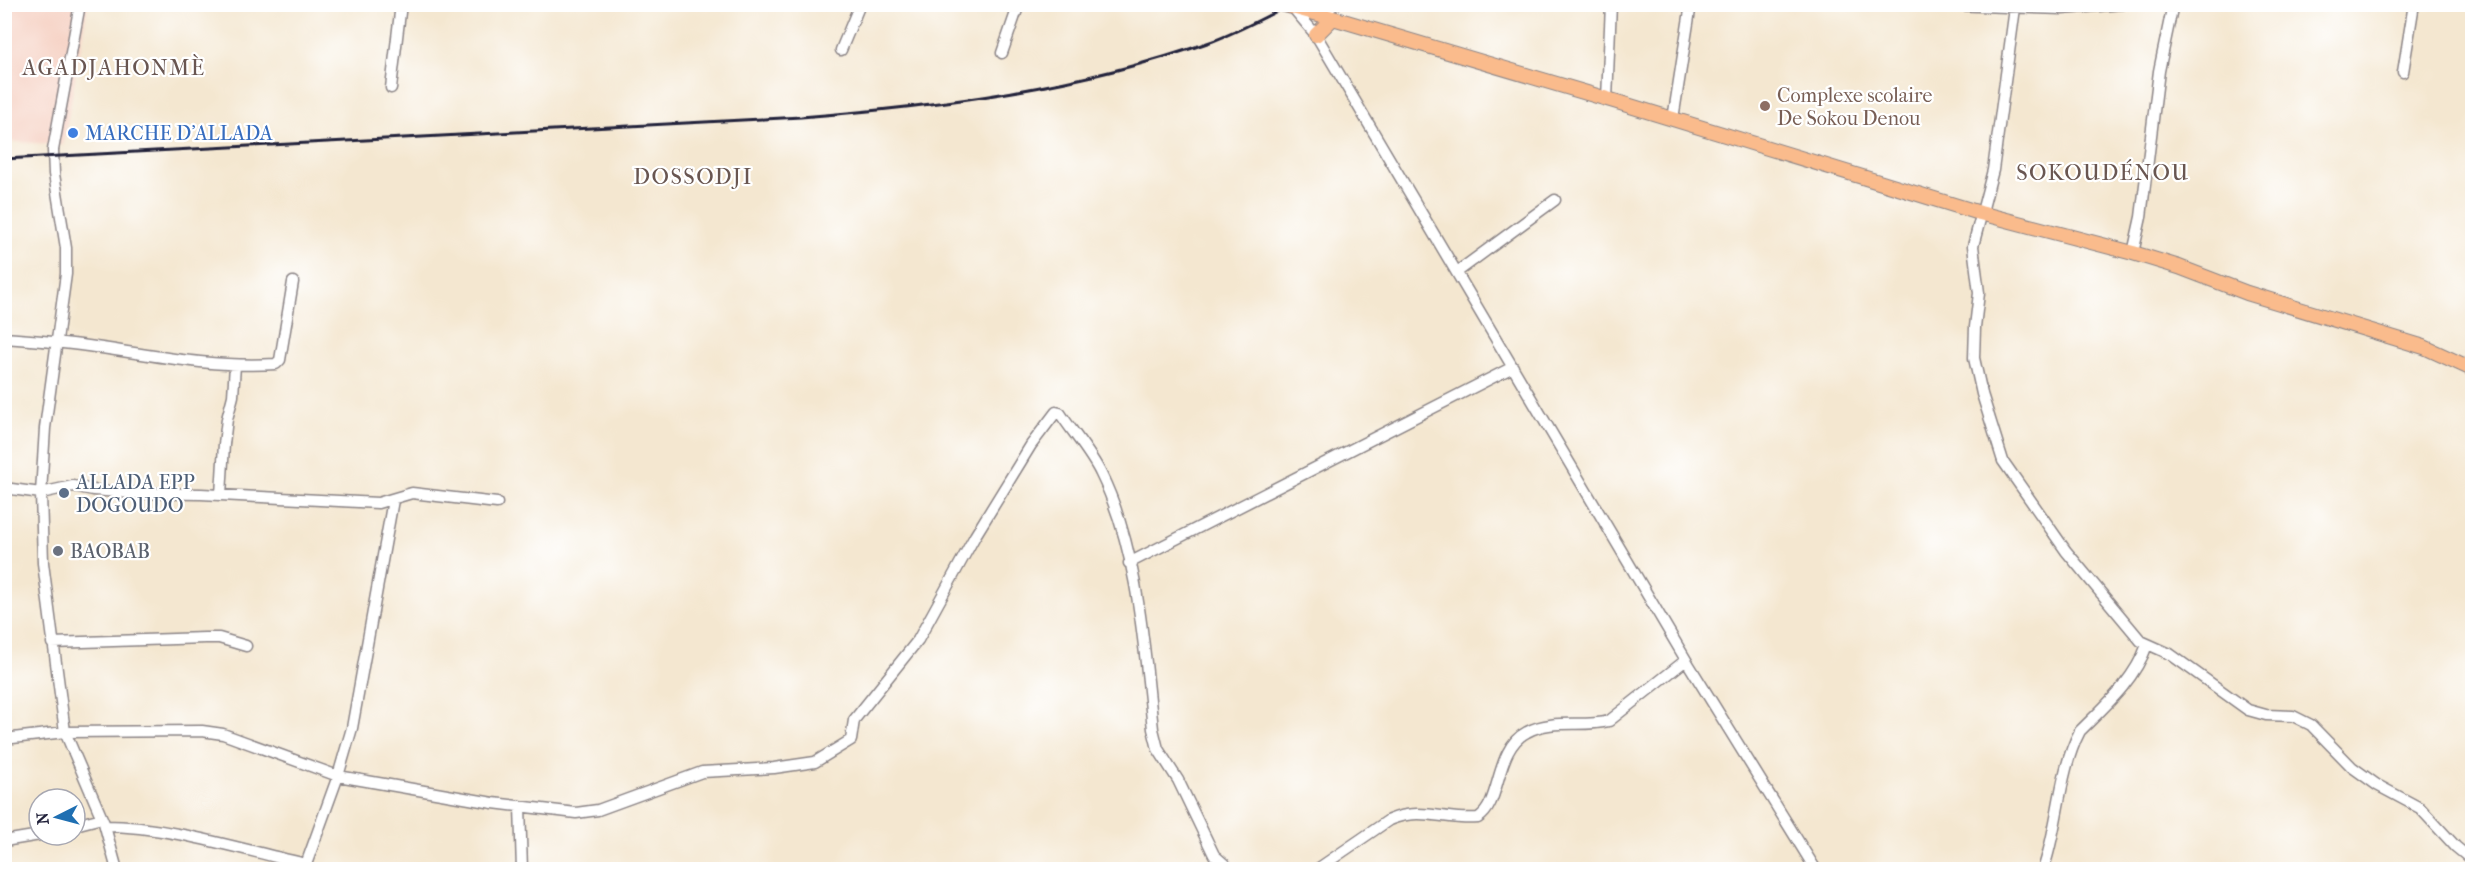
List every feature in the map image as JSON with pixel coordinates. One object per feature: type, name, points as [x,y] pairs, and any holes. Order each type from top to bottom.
[{"type":"main road","points":[[1288,7],[1319,14],[1335,11],[1607,99],[1980,213],[2179,267],[2247,293],[2424,347],[2472,369]]},
{"type":"main road","points":[[1316,35],[1335,11]]},
{"type":"street","points":[[80,4],[53,150],[54,174],[66,248],[66,274],[45,429],[41,494],[43,563],[65,732],[103,822],[117,870]]},
{"type":"street","points":[[391,88],[401,4]]},
{"type":"street","points":[[841,50],[860,4]]},
{"type":"street","points":[[1002,53],[1019,4]]},
{"type":"street","points":[[1607,99],[1611,4]]},
{"type":"street","points":[[1673,119],[1690,4]]},
{"type":"street","points":[[1923,4],[2015,8],[2090,8],[2122,4]]},
{"type":"street","points":[[2403,72],[2414,4]]},
{"type":"street","points":[[2133,253],[2141,217],[2159,71],[2171,6]]},
{"type":"street","points":[[1288,7],[1316,35],[1686,660],[1816,870]]},
{"type":"street","points":[[2015,8],[1993,170],[1973,246],[1979,293],[1974,358],[1982,394],[2003,461],[2066,551],[2108,603],[2147,645],[2169,654],[2248,710],[2266,715],[2293,716],[2311,725],[2339,755],[2366,777],[2420,808],[2456,847],[2472,860]]},
{"type":"street","points":[[1457,272],[1555,200]]},
{"type":"street","points":[[4,338],[58,342],[161,358],[235,365],[276,364],[280,360],[292,282]]},
{"type":"street","points":[[220,495],[224,444],[233,396],[235,365]]},
{"type":"street","points":[[1129,563],[1513,367]]},
{"type":"street","points":[[4,740],[65,732],[202,731],[223,734],[338,776],[576,813],[598,810],[702,772],[774,768],[815,762],[838,750],[850,740],[854,720],[918,640],[975,536],[1031,445],[1056,412],[1060,413],[1101,473],[1123,531],[1158,749],[1178,780],[1214,855],[1231,870]]},
{"type":"street","points":[[4,488],[41,494],[67,486],[130,493],[378,503],[412,493],[497,503]]},
{"type":"street","points":[[87,824],[103,822],[170,834],[305,867],[338,776],[352,728],[393,500]]},
{"type":"street","points":[[52,643],[205,638],[246,646]]},
{"type":"street","points":[[2043,870],[2066,768],[2076,739],[2080,731],[2126,684],[2136,670],[2147,645]]},
{"type":"street","points":[[1306,870],[1317,868],[1400,815],[1424,813],[1478,818],[1483,815],[1490,802],[1506,754],[1526,732],[1547,725],[1595,725],[1609,721],[1686,660]]},
{"type":"street","points":[[520,806],[522,870]]},
{"type":"street","points":[[4,841],[27,837]]},
{"type":"shaded area","points":[[4,5],[88,5],[63,145],[5,141]]},
{"type":"railway","points":[[4,159],[801,117],[958,101],[1062,83],[1163,57],[1213,41],[1292,4]]},
{"type":"place","name":"Complexe scolaire De Sokou Denou","points":[[1765,106]]},
{"type":"place","name":"MARCHE D'ALLADA","points":[[73,133]]},
{"type":"place","name":"ALLADA EPP DOGOUDO","points":[[64,493]]},
{"type":"place","name":"BAOBAB","points":[[58,551]]},
{"type":"district","name":"AGADJAHONMÈ","points":[[114,67]]},
{"type":"district","name":"SOKOUDÉNOU","points":[[2103,172]]},
{"type":"district","name":"DOSSODJI","points":[[693,176]]}]
